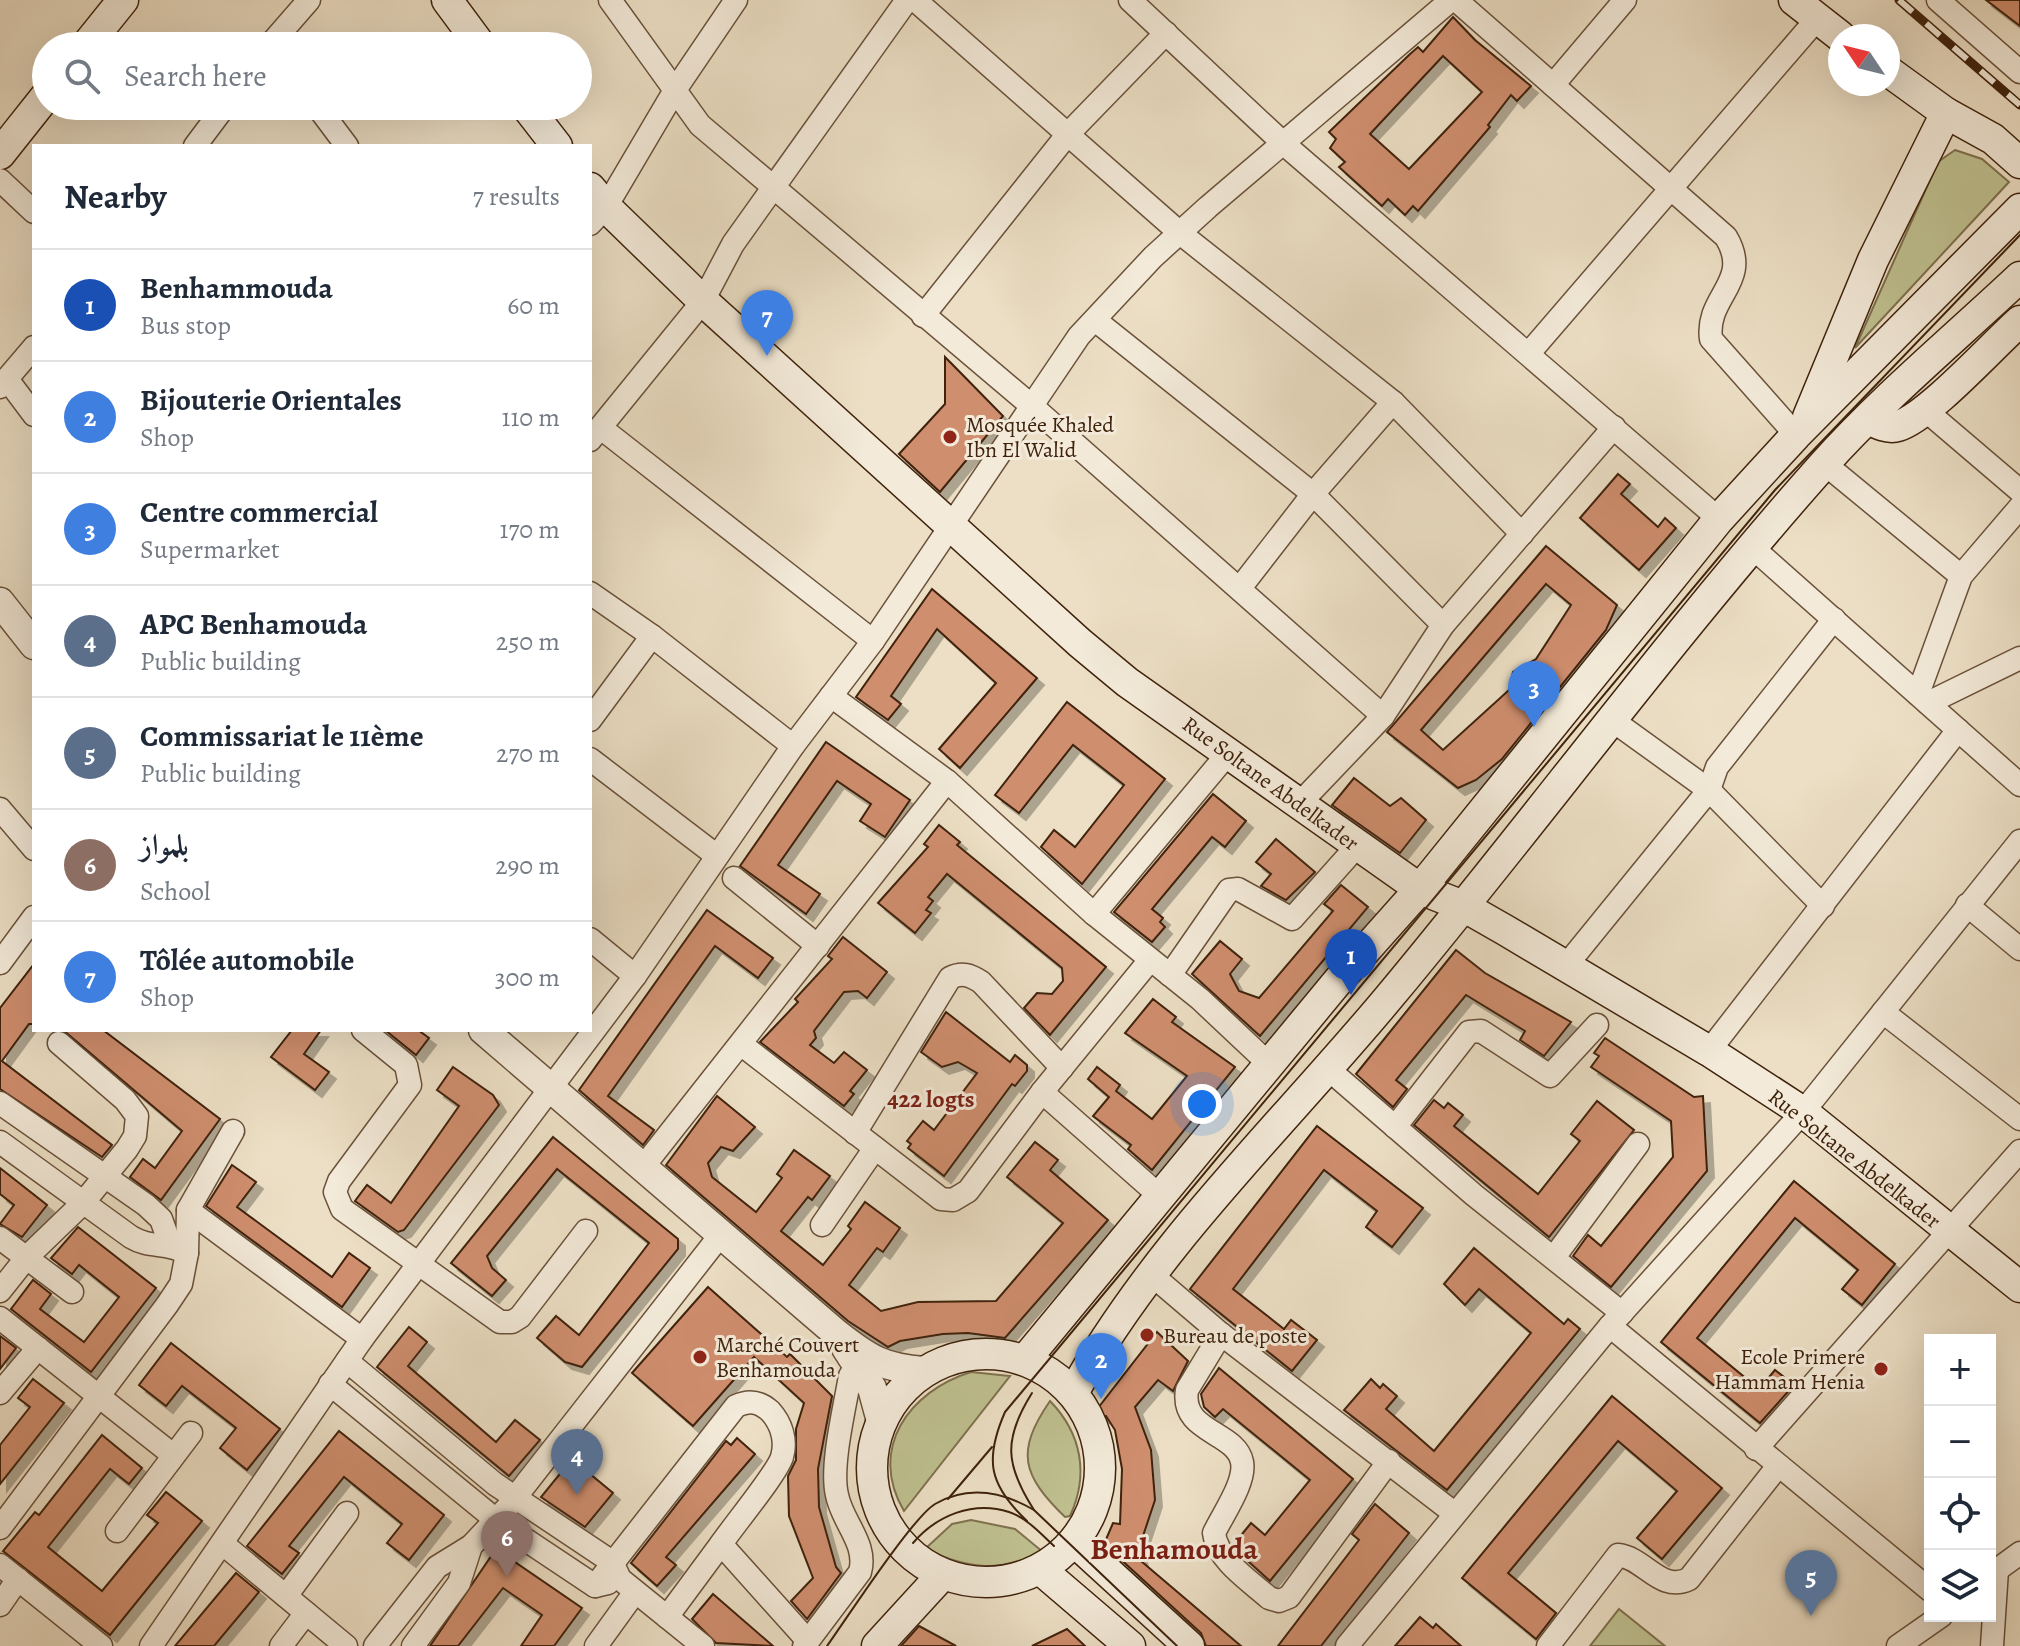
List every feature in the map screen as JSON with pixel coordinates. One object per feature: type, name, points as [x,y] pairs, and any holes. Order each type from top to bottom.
[{"type":"main road","points":[[97,32],[123,0]]},
{"type":"main road","points":[[447,0],[471,32]]},
{"type":"main road","points":[[1900,80],[1946,113],[1993,139],[2020,163]]},
{"type":"main road","points":[[1800,431],[1873,260],[1946,113]]},
{"type":"main road","points":[[0,154],[32,114]]},
{"type":"main road","points":[[537,120],[555,144]]},
{"type":"main road","name":"Rue Soltane Abdelkader","points":[[595,206],[1127,682],[1230,751],[1420,889],[1463,906],[1709,1051],[1803,1112],[2020,1287]]},
{"type":"main road","points":[[1025,1360],[1269,1064],[1420,889],[1719,519],[1800,431],[2020,209]]},
{"type":"main road","points":[[1073,1393],[1097,1350],[1153,1276],[1287,1110],[1327,1068],[1463,906],[1753,548],[1825,464],[1869,419],[2020,277]]},
{"type":"main road","points":[[1869,419],[1882,426],[1898,427],[1924,409],[2020,321]]},
{"type":"main road","points":[[991,1353],[1025,1360],[1048,1371],[1073,1393],[1090,1420],[1100,1451],[1100,1483],[1094,1504],[1074,1541],[1040,1569],[1009,1581],[975,1583],[942,1575],[923,1565],[900,1545],[885,1523],[875,1499],[872,1459],[881,1421],[899,1393],[924,1371],[956,1357],[991,1353]]},
{"type":"main road","points":[[1074,1541],[1189,1646]]},
{"type":"main road","points":[[1040,1569],[1130,1646]]},
{"type":"main road","points":[[877,1646],[942,1575]]},
{"type":"street","points":[[282,32],[309,0]]},
{"type":"street","points":[[610,0],[700,125],[1033,407],[1383,716]]},
{"type":"street","points":[[595,206],[736,0]]},
{"type":"street","points":[[873,641],[596,434],[703,301],[733,244],[775,190],[907,0]]},
{"type":"street","points":[[915,0],[1180,233],[1393,402],[1522,534]]},
{"type":"street","points":[[151,1646],[362,1339],[635,976],[793,746],[873,641],[1079,336],[1180,233],[1454,0],[1726,237],[1734,251],[1736,266],[1731,283],[1711,315],[1711,339],[1800,431]]},
{"type":"street","points":[[1553,85],[1625,0]]},
{"type":"street","points":[[1942,1],[2020,72]]},
{"type":"street","points":[[1135,2],[1284,144],[1719,519]]},
{"type":"street","points":[[1529,353],[1817,18]]},
{"type":"street","points":[[923,316],[1067,135],[1166,33]]},
{"type":"street","points":[[196,144],[214,120]]},
{"type":"street","points":[[328,120],[346,144]]},
{"type":"street","points":[[0,180],[32,210]]},
{"type":"street","points":[[1095,320],[1313,494],[1443,625]]},
{"type":"street","points":[[32,349],[4,383],[32,413]]},
{"type":"street","points":[[1240,588],[1313,494],[1393,402]]},
{"type":"street","points":[[1924,409],[2020,491]]},
{"type":"street","points":[[1300,803],[1383,716],[1443,625],[1614,427]]},
{"type":"street","points":[[1825,464],[1961,576]]},
{"type":"street","points":[[1923,699],[1961,576],[2020,507]]},
{"type":"street","points":[[1753,548],[2020,785]]},
{"type":"street","points":[[592,594],[652,636],[793,746]]},
{"type":"street","points":[[0,602],[32,642]]},
{"type":"street","points":[[1565,967],[1709,790],[1717,767],[1834,619]]},
{"type":"street","points":[[592,717],[652,636]]},
{"type":"street","points":[[1923,699],[2020,658]]},
{"type":"street","points":[[831,696],[947,781],[1094,914],[1170,975],[1269,1064]]},
{"type":"street","points":[[1612,720],[1709,790],[1823,906]]},
{"type":"street","points":[[1709,1051],[1958,730]]},
{"type":"street","points":[[1094,914],[1230,751]]},
{"type":"street","points":[[592,761],[717,856]]},
{"type":"street","points":[[643,1167],[947,781]]},
{"type":"street","points":[[0,809],[32,847]]},
{"type":"street","points":[[1347,1646],[1616,1320],[1803,1112],[2020,841]]},
{"type":"street","points":[[1170,975],[1233,888],[1292,919],[1358,845]]},
{"type":"street","points":[[734,878],[818,946]]},
{"type":"street","points":[[1967,905],[2020,949]]},
{"type":"street","points":[[0,963],[32,920]]},
{"type":"street","points":[[592,941],[635,976]]},
{"type":"street","points":[[742,1045],[941,1199],[953,1200],[968,1191],[1042,1092],[1150,960]]},
{"type":"street","points":[[855,1133],[950,978],[958,974],[969,975],[981,982],[1062,1068]]},
{"type":"street","points":[[1883,1012],[2020,1119]]},
{"type":"street","points":[[1395,1127],[1469,1032],[1481,1031],[1550,1076],[1597,1025]]},
{"type":"street","points":[[365,1032],[406,1065],[410,1085],[339,1181],[336,1199],[342,1209],[500,1322],[512,1322],[520,1317],[586,1231]]},
{"type":"street","points":[[485,1032],[837,1334],[871,1360],[893,1368],[924,1371]]},
{"type":"street","points":[[0,1291],[27,1257],[83,1203],[135,1136],[137,1116],[125,1100],[59,1043]]},
{"type":"street","points":[[1327,1068],[1555,1256],[1616,1320],[1756,1449],[1924,1585]]},
{"type":"street","points":[[1042,1092],[1161,1197]]},
{"type":"street","points":[[0,1103],[161,1219],[179,1248]]},
{"type":"street","points":[[0,1528],[181,1284],[179,1248],[188,1210],[233,1131]]},
{"type":"street","points":[[0,1142],[145,1245],[179,1248]]},
{"type":"street","points":[[1555,1256],[1638,1144]]},
{"type":"street","points":[[822,1225],[875,1148]]},
{"type":"street","points":[[1756,1449],[2020,1151]]},
{"type":"street","points":[[188,1210],[362,1339]]},
{"type":"street","points":[[375,1646],[437,1567],[471,1546],[496,1520],[722,1233]]},
{"type":"street","points":[[0,1238],[72,1292]]},
{"type":"street","points":[[1153,1276],[1221,1334],[1454,1513]]},
{"type":"street","points":[[0,1318],[173,1455]]},
{"type":"street","points":[[837,1334],[872,1388],[881,1421]]},
{"type":"street","points":[[1221,1334],[1187,1390],[1186,1399],[1197,1421],[1236,1451],[1242,1462],[1239,1479],[1214,1533],[1215,1542],[1222,1554],[1269,1598],[1279,1601],[1289,1597],[1389,1461]]},
{"type":"street","points":[[0,1393],[38,1348]]},
{"type":"street","points":[[347,1361],[514,1496],[622,1578],[703,1646]]},
{"type":"street","points":[[721,1544],[806,1644],[860,1572],[864,1558],[836,1495],[837,1454],[850,1376],[857,1365]]},
{"type":"street","points":[[330,1384],[496,1520],[595,1586],[622,1578]]},
{"type":"street","points":[[596,1646],[622,1578],[736,1406],[748,1401],[763,1405],[778,1420],[784,1437],[782,1458],[667,1617]]},
{"type":"street","points":[[117,1531],[191,1433]]},
{"type":"street","points":[[1548,1646],[1618,1555],[1625,1556],[1668,1583],[1678,1584],[1689,1579],[1778,1466]]},
{"type":"street","points":[[286,1596],[347,1513]]},
{"type":"street","points":[[223,1544],[346,1646]]},
{"type":"street","points":[[413,1646],[459,1583],[471,1546]]},
{"type":"street","points":[[1996,1571],[2020,1553]]},
{"type":"street","points":[[0,1605],[9,1572],[101,1646]]},
{"type":"street","points":[[281,1646],[306,1613]]},
{"type":"street","points":[[1898,1646],[1932,1622]]},
{"type":"street","points":[[1992,1622],[1992,1646]]},
{"type":"green space","points":[[1955,150],[1982,159],[2009,182],[1855,348],[1938,162]]},
{"type":"green space","points":[[971,1372],[1010,1376],[904,1511],[894,1488],[890,1465],[893,1444],[901,1425],[913,1408],[930,1393]]},
{"type":"green space","points":[[1050,1401],[1069,1427],[1079,1456],[1076,1501],[1070,1516],[1065,1517],[1040,1488],[1028,1462],[1032,1435]]},
{"type":"green space","points":[[971,1520],[1015,1529],[1043,1552],[1013,1563],[984,1566],[955,1561],[925,1549],[952,1524]]},
{"type":"green space","points":[[1619,1609],[1665,1646],[1590,1646]]},
{"type":"building","points":[[1986,0],[2020,0],[2020,26]]},
{"type":"building","points":[[1453,17],[1475,40],[1531,86],[1517,101],[1511,95],[1488,125],[1490,127],[1418,211],[1413,206],[1405,215],[1388,199],[1382,206],[1339,167],[1345,162],[1330,148],[1336,139],[1329,132],[1418,47],[1423,52]],"holes":[[[1443,56],[1482,92],[1409,169],[1370,134]]]},
{"type":"building","name":"Mosquée Khaled Ibn El Walid","points":[[945,357],[1003,416],[940,492],[899,454],[945,404]]},
{"type":"building","points":[[1618,474],[1630,484],[1621,494],[1658,527],[1665,518],[1676,528],[1639,570],[1580,518]]},
{"type":"building","points":[[1546,546],[1617,605],[1606,630],[1502,759],[1476,780],[1458,788],[1387,732]],"holes":[[[1546,584],[1571,605],[1536,659],[1513,672],[1509,690],[1443,750],[1421,730]]]},
{"type":"building","points":[[932,589],[1037,678],[960,768],[939,749],[996,683],[937,629],[891,696],[901,704],[888,720],[856,697]]},
{"type":"building","points":[[1067,702],[1165,779],[1082,884],[1041,847],[1054,830],[1075,847],[1124,785],[1073,745],[1019,813],[995,795]]},
{"type":"building","points":[[826,742],[910,800],[885,837],[860,821],[871,804],[837,781],[778,865],[820,894],[806,914],[740,866]]},
{"type":"building","points":[[1354,778],[1390,806],[1401,798],[1426,820],[1400,853],[1332,805]]},
{"type":"building","points":[[1213,794],[1246,821],[1225,847],[1212,837],[1152,909],[1163,918],[1160,922],[1165,927],[1152,942],[1114,912]]},
{"type":"building","points":[[939,825],[960,842],[957,845],[1106,967],[1050,1035],[1024,1008],[1037,993],[1052,994],[1063,981],[1062,968],[947,874],[928,897],[933,901],[926,910],[931,913],[915,933],[878,903],[928,847],[924,844]]},
{"type":"building","points":[[1276,839],[1315,872],[1286,900],[1261,886],[1271,874],[1256,862]]},
{"type":"building","points":[[1341,885],[1368,907],[1260,1036],[1192,974],[1220,941],[1242,959],[1230,974],[1239,991],[1259,998],[1333,911],[1324,904]]},
{"type":"building","points":[[707,910],[773,958],[758,978],[715,946],[608,1096],[654,1130],[643,1145],[579,1090]]},
{"type":"building","points":[[843,937],[887,972],[867,998],[858,991],[844,992],[814,1031],[816,1038],[810,1045],[834,1063],[844,1052],[867,1070],[850,1091],[854,1094],[844,1106],[760,1042],[798,1002],[795,999],[832,959],[828,956]]},
{"type":"building","points":[[1456,950],[1485,973],[1571,1022],[1544,1056],[1520,1040],[1525,1031],[1466,995],[1396,1080],[1407,1089],[1393,1107],[1356,1074]]},
{"type":"building","points":[[32,967],[32,1024],[2,1061],[112,1145],[102,1157],[0,1089],[0,1008]]},
{"type":"building","points":[[1153,999],[1176,1017],[1172,1022],[1235,1067],[1152,1170],[1128,1149],[1131,1145],[1093,1116],[1109,1097],[1088,1079],[1097,1067],[1120,1085],[1116,1091],[1152,1119],[1187,1076],[1125,1033]]},
{"type":"building","points":[[946,1012],[1010,1062],[1015,1055],[1027,1065],[1027,1071],[1015,1086],[1012,1084],[944,1176],[908,1148],[911,1144],[907,1141],[923,1121],[934,1130],[977,1073],[958,1062],[942,1067],[921,1052]]},
{"type":"building","points":[[65,1032],[106,1032],[220,1119],[161,1200],[130,1177],[143,1159],[155,1168],[182,1131]]},
{"type":"building","points":[[290,1032],[320,1032],[304,1054],[329,1072],[315,1090],[271,1057]]},
{"type":"building","points":[[387,1032],[421,1032],[429,1038],[416,1055]]},
{"type":"building","points":[[1605,1038],[1694,1097],[1703,1096],[1707,1171],[1611,1287],[1573,1256],[1588,1235],[1601,1246],[1673,1157],[1671,1121],[1591,1067],[1599,1056],[1594,1053]]},
{"type":"building","points":[[453,1067],[493,1095],[499,1105],[404,1230],[398,1232],[355,1201],[367,1185],[391,1203],[459,1106],[437,1090]]},
{"type":"building","points":[[717,1096],[755,1127],[733,1151],[721,1147],[708,1163],[712,1177],[756,1212],[782,1178],[777,1174],[794,1150],[830,1176],[812,1200],[808,1197],[781,1231],[823,1265],[851,1229],[848,1226],[865,1202],[900,1228],[883,1252],[877,1248],[849,1285],[881,1311],[918,1302],[996,1301],[1063,1223],[1007,1177],[1035,1142],[1058,1160],[1050,1170],[1108,1220],[1005,1338],[968,1333],[943,1334],[900,1341],[888,1347],[848,1321],[666,1165]]},
{"type":"building","points":[[1434,1100],[1444,1108],[1448,1103],[1463,1115],[1454,1126],[1538,1194],[1580,1141],[1571,1134],[1597,1101],[1634,1130],[1549,1237],[1414,1125]]},
{"type":"building","points":[[1317,1126],[1423,1208],[1392,1247],[1366,1227],[1377,1211],[1324,1170],[1233,1289],[1284,1329],[1291,1320],[1317,1340],[1292,1371],[1190,1289]]},
{"type":"building","points":[[553,1137],[678,1239],[678,1249],[582,1367],[565,1362],[537,1338],[556,1316],[579,1335],[649,1243],[557,1169],[487,1256],[492,1268],[506,1280],[492,1296],[451,1263]]},
{"type":"building","points":[[232,1165],[256,1182],[237,1207],[332,1277],[349,1253],[370,1268],[342,1307],[206,1206]]},
{"type":"building","points":[[0,1168],[47,1205],[22,1237],[0,1224],[14,1205],[0,1194]]},
{"type":"building","points":[[1794,1181],[1895,1264],[1862,1305],[1842,1289],[1858,1270],[1795,1218],[1697,1338],[1759,1389],[1775,1370],[1794,1385],[1760,1423],[1661,1342]]},
{"type":"building","points":[[78,1227],[156,1288],[91,1372],[11,1309],[33,1280],[51,1294],[40,1309],[84,1342],[119,1297],[79,1265],[72,1274],[51,1258]]},
{"type":"building","points":[[1474,1248],[1564,1324],[1568,1319],[1580,1329],[1447,1490],[1344,1410],[1371,1379],[1380,1388],[1383,1384],[1397,1396],[1386,1409],[1434,1451],[1531,1333],[1479,1289],[1465,1305],[1444,1284]]},
{"type":"building","points":[[708,1287],[787,1357],[790,1354],[832,1396],[818,1469],[819,1507],[836,1567],[841,1573],[807,1619],[791,1601],[813,1578],[789,1516],[788,1476],[796,1460],[796,1429],[804,1403],[754,1357],[693,1426],[632,1373]]},
{"type":"building","points":[[409,1327],[427,1342],[408,1366],[496,1442],[515,1420],[540,1440],[509,1476],[377,1367]]},
{"type":"building","points":[[1157,1332],[1188,1361],[1173,1391],[1158,1380],[1135,1407],[1151,1450],[1155,1500],[1139,1548],[1141,1561],[1241,1646],[1206,1646],[1201,1633],[1104,1544],[1113,1523],[1120,1524],[1122,1469],[1115,1430],[1106,1416],[1091,1417]]},
{"type":"building","points":[[0,1336],[16,1348],[0,1369]]},
{"type":"building","points":[[171,1343],[280,1429],[247,1470],[220,1448],[236,1428],[182,1386],[166,1406],[139,1385]]},
{"type":"building","points":[[1219,1368],[1353,1479],[1270,1581],[1238,1552],[1242,1543],[1238,1539],[1251,1523],[1265,1535],[1310,1480],[1223,1409],[1215,1417],[1204,1407],[1201,1394]]},
{"type":"building","points":[[33,1379],[64,1403],[0,1484],[0,1445],[30,1407],[18,1398]]},
{"type":"building","points":[[1612,1396],[1722,1488],[1662,1559],[1637,1538],[1677,1491],[1618,1441],[1508,1573],[1556,1613],[1536,1639],[1462,1578]]},
{"type":"building","points":[[339,1431],[444,1515],[409,1560],[387,1543],[402,1524],[344,1477],[289,1546],[299,1553],[282,1574],[247,1546]]},
{"type":"building","points":[[102,1435],[142,1468],[129,1484],[110,1469],[48,1547],[102,1591],[158,1523],[147,1515],[166,1492],[202,1521],[110,1635],[3,1551],[35,1512],[39,1515]]},
{"type":"building","points":[[737,1438],[755,1454],[666,1557],[676,1565],[657,1586],[631,1563],[726,1441],[731,1445]]},
{"type":"building","points":[[572,1459],[613,1493],[585,1527],[541,1497]]},
{"type":"building","points":[[1375,1504],[1409,1533],[1321,1646],[1278,1646],[1359,1540],[1352,1534]]},
{"type":"building","points":[[496,1549],[582,1608],[554,1646],[521,1646],[542,1615],[503,1588],[458,1646],[430,1646]]},
{"type":"building","points":[[236,1573],[259,1592],[214,1646],[175,1646]]},
{"type":"building","points":[[713,1594],[773,1646],[716,1643],[692,1619]]},
{"type":"building","points":[[1420,1617],[1433,1628],[1436,1624],[1461,1646],[1395,1646]]},
{"type":"building","points":[[919,1626],[956,1646],[901,1646]]},
{"type":"building","points":[[1067,1629],[1085,1646],[1032,1646]]},
{"type":"tram line","points":[[1027,1521],[1005,1496],[994,1471],[994,1444],[1005,1412],[1775,490],[2020,235]]},
{"type":"tram line","points":[[1032,1393],[1016,1424],[1011,1452],[1017,1479],[1034,1510]]},
{"type":"tram line","points":[[948,1499],[992,1447]]},
{"type":"tram line","points":[[827,1646],[896,1548],[925,1513],[947,1498],[973,1493],[998,1495],[1034,1510],[1177,1646]]},
{"type":"tram line","points":[[913,1543],[944,1518],[982,1508],[1009,1512],[1022,1518],[1054,1546]]},
{"type":"railway","points":[[1899,0],[2020,105]]},
{"type":"place","name":"Tôlée automobile","points":[[767,356]]},
{"type":"place","name":"Mosquée Khaled Ibn El Walid","points":[[950,437]]},
{"type":"place","name":"Centre commercial","points":[[1534,727]]},
{"type":"place","name":"Benhammouda","points":[[1351,995]]},
{"type":"place","name":"Bureau de poste","points":[[1147,1335]]},
{"type":"place","name":"Marché Couvert Benhamouda","points":[[700,1357]]},
{"type":"place","name":"Ecole Primere Hammam Henia","points":[[1881,1369]]},
{"type":"place","name":"Bijouterie Orientales","points":[[1101,1399]]},
{"type":"place","name":"APC Benhamouda","points":[[577,1495]]},
{"type":"place","name":"بلمواز","points":[[507,1577]]},
{"type":"place","name":"Commissariat le 11ème","points":[[1811,1616]]},
{"type":"district","name":"422 logts","points":[[931,1099]]},
{"type":"district","name":"Benhamouda","points":[[1174,1549]]}]
